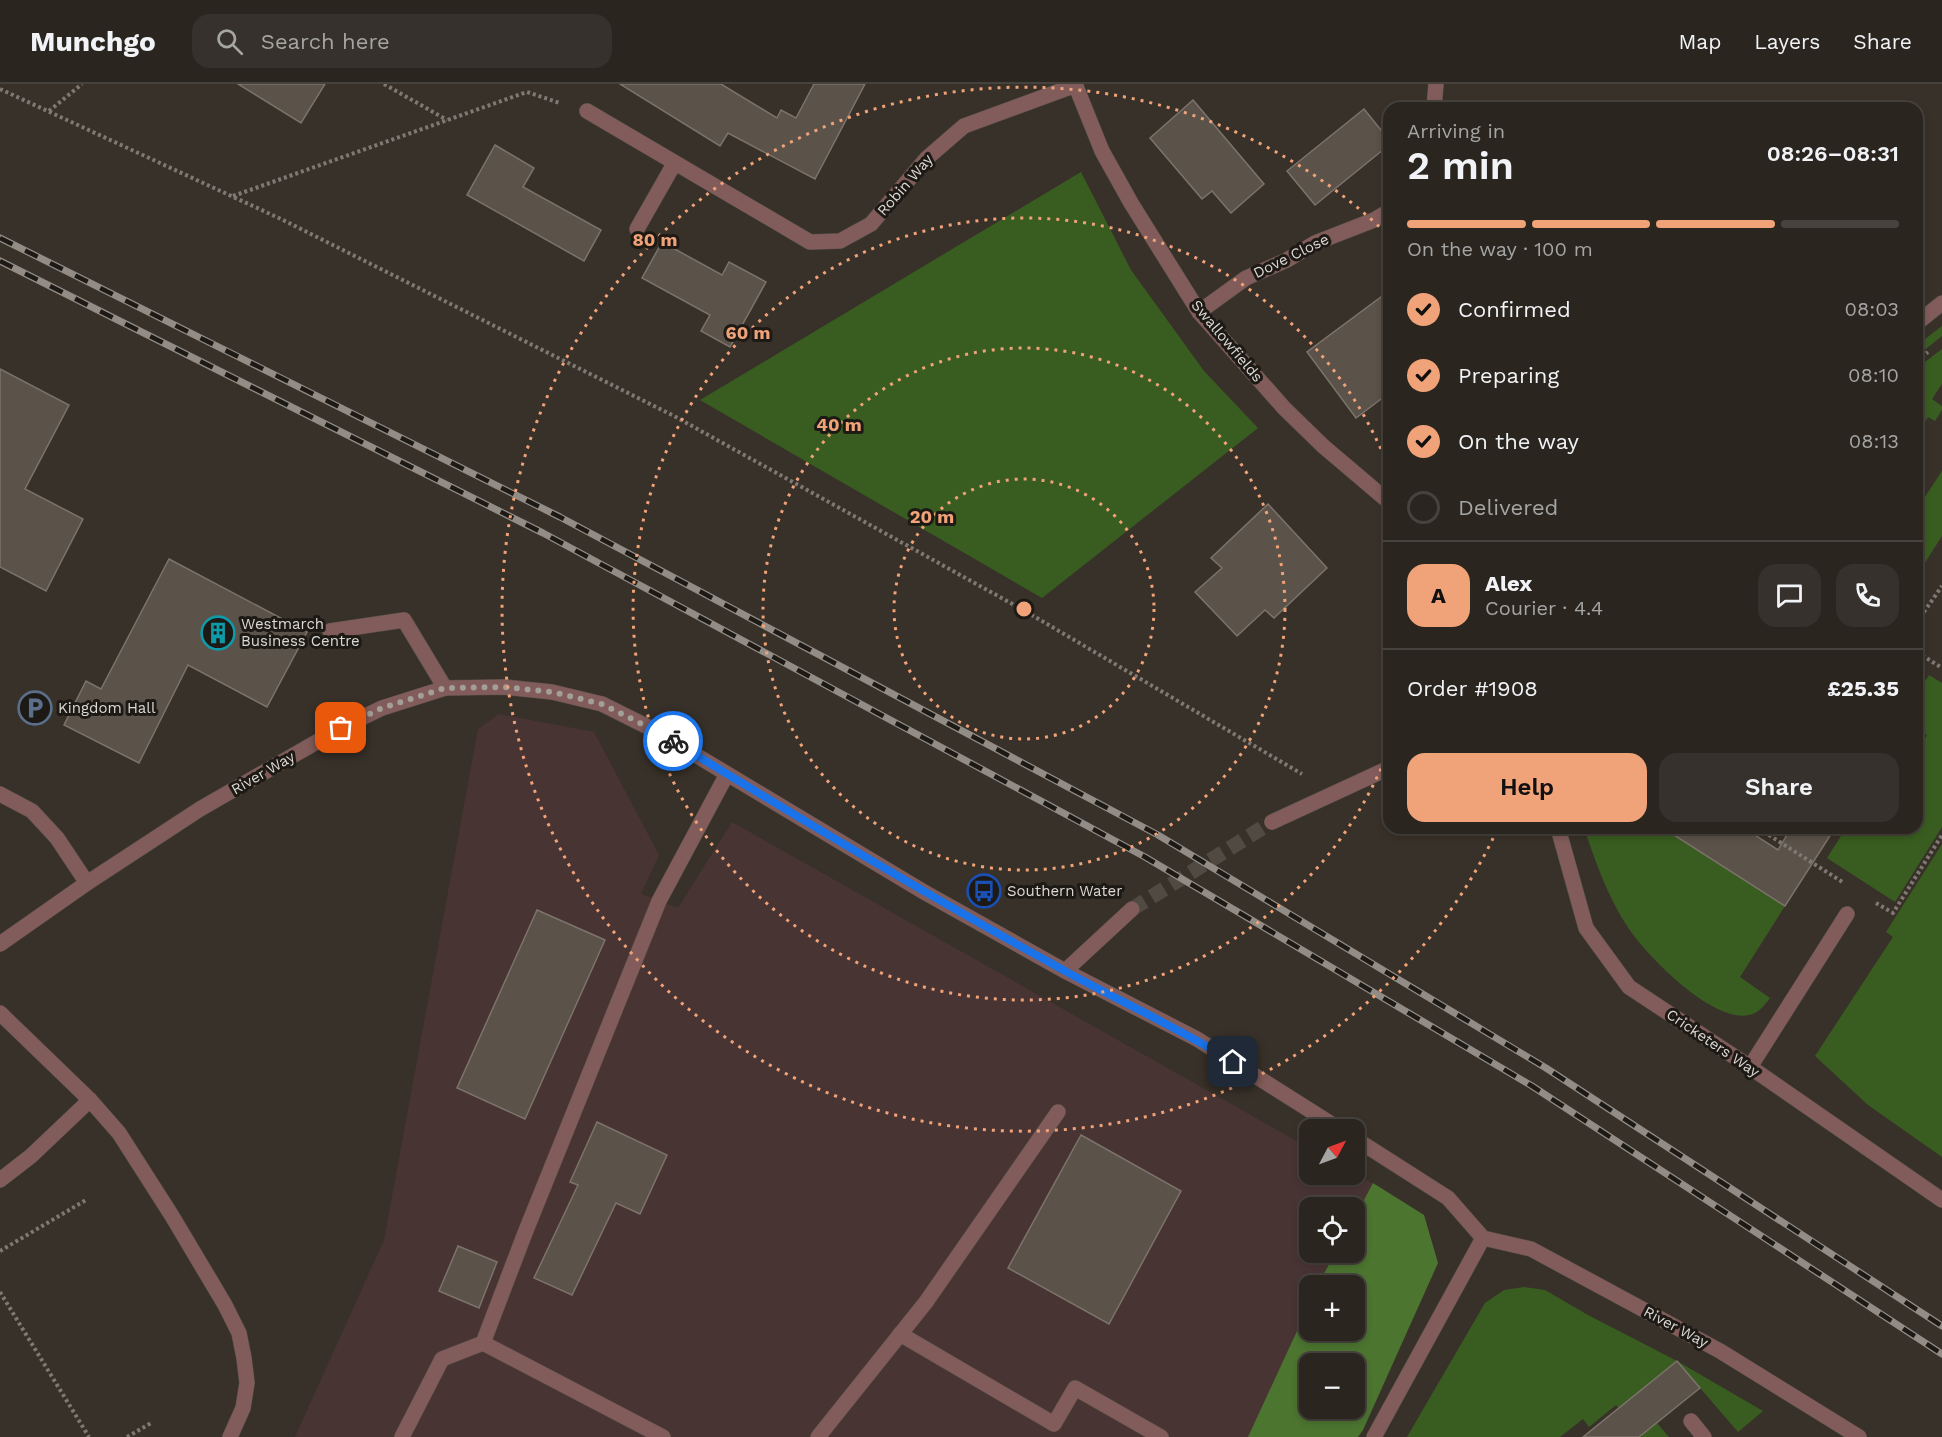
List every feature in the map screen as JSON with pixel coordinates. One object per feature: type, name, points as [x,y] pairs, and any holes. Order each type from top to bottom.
[{"type":"street","name":"Robin Way","points":[[587,111],[810,242],[840,241],[871,224],[927,158],[964,126],[1076,84]]},
{"type":"street","name":"Swallowfields","points":[[1076,84],[1102,151],[1131,203],[1199,312],[1284,408],[1323,446],[1383,497]]},
{"type":"street","points":[[1434,102],[1436,84]]},
{"type":"street","points":[[637,229],[674,164]]},
{"type":"street","name":"Dove Close","points":[[1199,312],[1246,278],[1287,260],[1315,243],[1383,215]]},
{"type":"street","points":[[1923,318],[1942,303]]},
{"type":"street","points":[[330,631],[404,620],[445,688]]},
{"type":"street","name":"River Way","points":[[0,944],[200,809],[341,728],[382,708],[445,688],[504,687],[552,692],[602,704],[654,730],[924,892],[1065,971],[1197,1039],[1324,1119]]},
{"type":"street","points":[[1272,822],[1383,771]]},
{"type":"street","points":[[402,1437],[442,1359],[483,1343],[659,901],[727,774]]},
{"type":"street","points":[[0,794],[32,811],[57,838],[87,884]]},
{"type":"street","name":"Cricketers Way","points":[[1560,834],[1586,928],[1629,987],[1750,1067],[1942,1200]]},
{"type":"street","points":[[1065,971],[1132,909]]},
{"type":"street","points":[[1750,1067],[1847,914]]},
{"type":"street","points":[[0,1013],[90,1100],[118,1132],[206,1272],[239,1333],[247,1383],[243,1408],[230,1437]]},
{"type":"street","points":[[0,1180],[32,1156],[90,1100]]},
{"type":"street","points":[[818,1437],[926,1302],[1058,1112]]},
{"type":"street","points":[[1365,1145],[1448,1198],[1483,1238],[1374,1437]]},
{"type":"street","name":"River Way","points":[[1483,1238],[1531,1249],[1720,1351],[1859,1437]]},
{"type":"street","points":[[900,1334],[1054,1424],[1075,1388],[1161,1437]]},
{"type":"street","points":[[483,1343],[663,1437]]},
{"type":"street","points":[[1691,1421],[1704,1437]]},
{"type":"path","points":[[49,111],[82,84]]},
{"type":"path","points":[[384,84],[447,121]]},
{"type":"path","points":[[0,89],[292,224],[674,416],[1025,611],[1305,776]]},
{"type":"path","points":[[232,196],[527,92],[587,111]]},
{"type":"path","points":[[1923,613],[1942,586]]},
{"type":"path","points":[[1923,656],[1942,668]]},
{"type":"path","points":[[1767,834],[1850,887]]},
{"type":"path","points":[[1868,898],[1893,913],[1942,835]]},
{"type":"path","points":[[0,1251],[87,1200]]},
{"type":"path","points":[[0,1292],[89,1437]]},
{"type":"path","points":[[127,1437],[151,1423]]},
{"type":"shaded area","points":[[499,714],[594,732],[659,855],[641,894],[678,908],[732,822],[1299,1142],[1299,1185],[1365,1185],[1365,1179],[1424,1215],[1438,1263],[1358,1437],[295,1437],[384,1240],[478,729]]},
{"type":"green space","points":[[1081,172],[1131,270],[1204,371],[1258,428],[1042,598],[700,400]]},
{"type":"green space","points":[[1942,326],[1942,336],[1923,351],[1923,340]]},
{"type":"green space","points":[[1942,349],[1942,384],[1932,399],[1942,406],[1942,410],[1935,421],[1928,417],[1923,425],[1923,363]]},
{"type":"green space","points":[[1942,471],[1942,536],[1923,566],[1923,500]]},
{"type":"green space","points":[[1929,675],[1942,683],[1942,827],[1895,902],[1827,858],[1842,834],[1923,834],[1923,741],[1927,735],[1923,732],[1923,684]]},
{"type":"green space","points":[[1586,834],[1672,834],[1785,906],[1740,977],[1770,998],[1761,1009],[1749,1015],[1734,1015],[1700,999],[1666,971],[1638,941],[1615,905]]},
{"type":"green space","points":[[1942,844],[1942,1157],[1868,1105],[1815,1056],[1893,937],[1886,932]]},
{"type":"green space","points":[[1373,1183],[1424,1215],[1438,1263],[1358,1437],[1248,1437],[1299,1327],[1299,1341],[1365,1341],[1365,1275],[1323,1275],[1330,1263],[1365,1263],[1365,1198]]},
{"type":"green space","points":[[1524,1287],[1545,1290],[1677,1361],[1639,1392],[1661,1420],[1657,1423],[1669,1437],[1642,1437],[1616,1405],[1589,1427],[1583,1419],[1560,1437],[1407,1437],[1485,1303],[1504,1290]]},
{"type":"green space","points":[[1677,1361],[1763,1411],[1738,1432]]},
{"type":"building","points":[[238,84],[325,84],[301,123]]},
{"type":"building","points":[[620,84],[721,84],[777,118],[781,110],[796,118],[814,84],[865,84],[815,179],[728,133],[720,146]]},
{"type":"building","points":[[1193,100],[1264,184],[1231,213],[1212,191],[1202,199],[1150,138]]},
{"type":"building","points":[[1364,109],[1383,133],[1383,150],[1315,205],[1287,171]]},
{"type":"building","points":[[495,145],[534,168],[523,187],[601,230],[584,261],[467,195]]},
{"type":"building","points":[[662,242],[722,275],[729,262],[766,282],[730,347],[701,331],[710,315],[642,278]]},
{"type":"building","points":[[1383,295],[1383,398],[1356,418],[1307,352]]},
{"type":"building","points":[[0,369],[69,405],[25,489],[83,519],[46,591],[0,567]]},
{"type":"building","points":[[1268,504],[1327,568],[1274,618],[1265,610],[1237,636],[1195,592],[1222,568],[1211,558]]},
{"type":"building","name":"Westmarch Business Centre","points":[[169,559],[307,632],[267,707],[188,665],[139,763],[64,725],[86,681],[101,689]]},
{"type":"building","points":[[1672,834],[1753,834],[1778,850],[1787,834],[1831,834],[1785,906]]},
{"type":"building","points":[[537,910],[605,940],[525,1119],[457,1088]]},
{"type":"building","points":[[597,1122],[667,1155],[640,1214],[616,1203],[572,1295],[534,1278],[578,1185],[570,1182]]},
{"type":"building","points":[[1081,1135],[1181,1191],[1109,1324],[1008,1268]]},
{"type":"building","points":[[458,1246],[497,1262],[479,1308],[439,1291]]},
{"type":"building","points":[[1677,1361],[1700,1388],[1639,1437],[1583,1437]]},
{"type":"tunnel","points":[[1132,909],[1272,822]]},
{"type":"railway","points":[[0,238],[560,517],[1158,835],[1546,1068],[1942,1326]]},
{"type":"railway","points":[[0,261],[543,533],[1145,857],[1532,1086],[1942,1354]]},
{"type":"way so far","points":[[341,728],[382,708],[445,688],[504,687],[552,692],[602,704],[673,741]]},
{"type":"place","name":"Westmarch Business Centre","points":[[218,633]]},
{"type":"place","name":"Kingdom Hall","points":[[35,708]]},
{"type":"place","name":"Southern Water","points":[[984,891]]},
{"type":"route","points":[[673,741],[924,892],[1065,971],[1197,1039],[1233,1062]]}]
